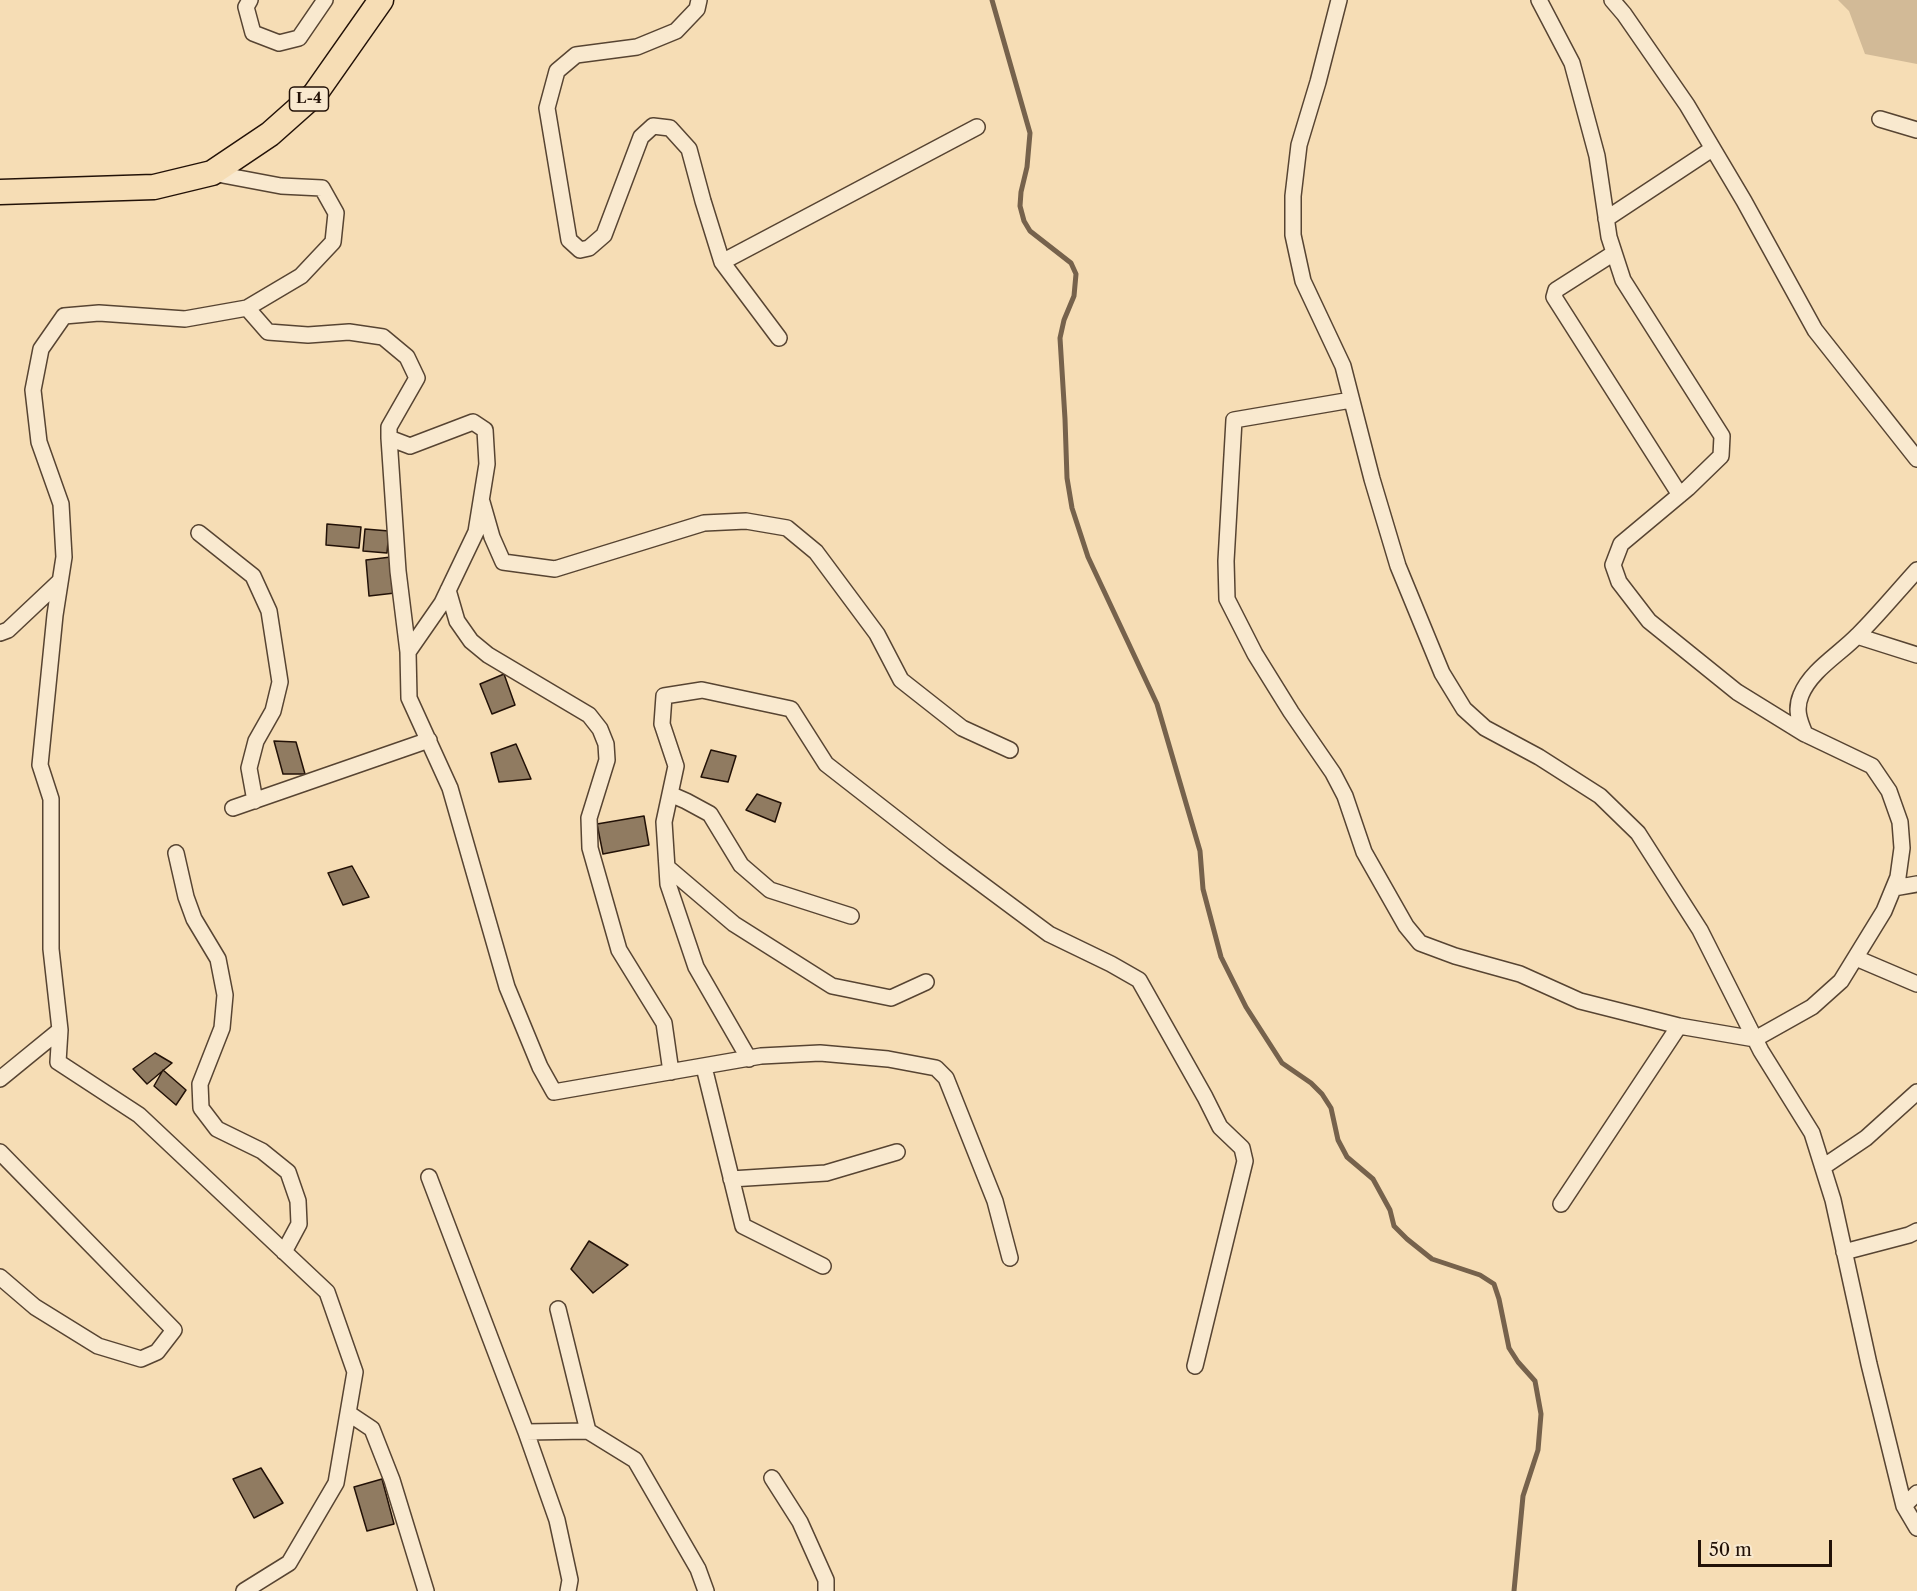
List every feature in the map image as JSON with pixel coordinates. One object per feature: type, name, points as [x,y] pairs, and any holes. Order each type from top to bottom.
[{"type":"main road","name":"L-4","points":[[0,192],[154,187],[212,173],[270,134],[315,94],[381,0]]},
{"type":"street","points":[[250,0],[246,7],[253,33],[279,43],[299,38],[325,0]]},
{"type":"street","points":[[699,0],[697,9],[676,31],[637,46],[576,55],[557,71],[547,108],[569,240],[580,250],[589,248],[604,234],[641,137],[653,126],[670,128],[689,148],[723,262],[779,338]]},
{"type":"street","points":[[1339,0],[1299,146],[1293,196],[1293,235],[1303,281],[1342,366],[1398,566],[1442,673],[1464,709],[1485,728],[1539,757],[1600,796],[1638,833],[1700,930],[1755,1039],[1812,1133],[1833,1200],[1869,1364],[1904,1506],[1917,1528]]},
{"type":"street","points":[[1351,400],[1234,420],[1226,561],[1227,599],[1255,654],[1333,773],[1345,796],[1364,852],[1406,926],[1420,943],[1455,957],[1520,974],[1580,1001],[1679,1026],[1755,1039],[1812,1007],[1841,981],[1884,911],[1898,877],[1902,848],[1900,822],[1889,790],[1872,766],[1805,734],[1737,692],[1649,621],[1618,582],[1613,565],[1621,544],[1680,495],[1721,456],[1722,436],[1623,280],[1606,219],[1597,156],[1572,63],[1539,0]]},
{"type":"street","points":[[1612,0],[1687,105],[1744,201],[1815,330],[1917,459]]},
{"type":"street","points":[[1880,119],[1917,130]]},
{"type":"street","points":[[723,262],[977,127]]},
{"type":"street","points":[[1606,219],[1712,149]]},
{"type":"street","points":[[212,173],[281,186],[322,188],[336,213],[333,242],[301,276],[247,308],[186,319],[99,313],[64,316],[40,349],[33,390],[39,442],[61,504],[64,557],[55,615],[40,765],[51,798],[51,949],[60,1030],[58,1062],[139,1115],[327,1292],[355,1372],[336,1483],[289,1563],[244,1591]]},
{"type":"street","points":[[1614,253],[1556,290],[1554,297],[1680,495]]},
{"type":"street","points":[[247,308],[268,332],[308,335],[349,332],[383,337],[407,357],[417,378],[389,428],[388,438],[398,571],[408,652],[409,698],[450,788],[507,987],[540,1067],[554,1092],[749,1059],[820,1053],[888,1059],[936,1068],[946,1078],[995,1201],[1010,1258]]},
{"type":"street","points":[[388,438],[410,446],[473,422],[485,430],[487,464],[476,532],[442,603],[408,652]]},
{"type":"street","points":[[481,499],[492,537],[503,562],[555,569],[705,523],[746,521],[788,528],[816,552],[877,634],[901,680],[962,728],[1010,750]]},
{"type":"street","points":[[199,533],[253,576],[269,611],[280,682],[273,711],[256,741],[249,768],[255,801]]},
{"type":"street","points":[[1805,734],[1798,718],[1797,707],[1802,692],[1818,672],[1857,636],[1917,570]]},
{"type":"street","points":[[0,633],[8,630],[60,581]]},
{"type":"street","points":[[448,590],[457,621],[471,641],[488,655],[589,715],[600,729],[606,744],[607,760],[589,818],[590,848],[619,950],[664,1023],[671,1072]]},
{"type":"street","points":[[1857,636],[1917,655]]},
{"type":"street","points":[[749,1059],[696,967],[668,884],[664,822],[676,766],[662,724],[664,696],[702,690],[791,709],[826,764],[898,821],[1049,934],[1111,963],[1139,980],[1220,1127],[1242,1148],[1245,1161],[1195,1366]]},
{"type":"street","points":[[233,808],[429,740]]},
{"type":"street","points":[[670,794],[710,814],[741,865],[770,890],[851,916]]},
{"type":"street","points":[[176,853],[186,897],[194,919],[218,959],[225,995],[222,1028],[200,1084],[201,1108],[217,1129],[262,1151],[288,1172],[298,1201],[298,1224],[284,1252]]},
{"type":"street","points":[[667,867],[734,924],[831,986],[891,998],[926,982]]},
{"type":"street","points":[[1894,888],[1917,884]]},
{"type":"street","points":[[1856,958],[1917,984]]},
{"type":"street","points":[[1561,1204],[1679,1026]]},
{"type":"street","points":[[0,1079],[60,1030]]},
{"type":"street","points":[[704,1067],[743,1226],[824,1266]]},
{"type":"street","points":[[1823,1167],[1866,1138],[1917,1092]]},
{"type":"street","points":[[0,1152],[174,1330],[157,1352],[141,1359],[98,1346],[35,1307],[0,1277]]},
{"type":"street","points":[[731,1179],[826,1173],[897,1152]]},
{"type":"street","points":[[429,1177],[557,1520],[570,1581],[568,1591]]},
{"type":"street","points":[[1844,1252],[1917,1231]]},
{"type":"street","points":[[558,1309],[588,1431]]},
{"type":"street","points":[[348,1413],[372,1429],[392,1480],[426,1591]]},
{"type":"street","points":[[526,1432],[588,1431],[635,1460],[698,1569],[706,1591]]},
{"type":"street","points":[[772,1478],[800,1522],[826,1581],[826,1591]]},
{"type":"street","points":[[1904,1506],[1917,1493]]},
{"type":"shaded area","points":[[1838,0],[1917,0],[1917,64],[1865,54],[1849,11]]},
{"type":"building","points":[[327,524],[361,527],[359,548],[326,545]]},
{"type":"building","points":[[365,529],[389,531],[387,553],[363,551]]},
{"type":"building","points":[[391,557],[395,593],[369,596],[366,560]]},
{"type":"building","points":[[504,674],[515,705],[492,714],[480,684]]},
{"type":"building","points":[[274,741],[296,742],[305,774],[283,774]]},
{"type":"building","points":[[516,744],[531,779],[499,782],[491,753]]},
{"type":"building","points":[[711,750],[736,756],[728,782],[701,777]]},
{"type":"building","points":[[757,794],[781,803],[775,822],[746,810]]},
{"type":"building","points":[[644,816],[649,845],[603,854],[597,824]]},
{"type":"building","points":[[352,866],[369,897],[343,905],[328,873]]},
{"type":"building","points":[[155,1053],[172,1063],[147,1084],[133,1069]]},
{"type":"building","points":[[163,1070],[186,1090],[176,1105],[154,1086]]},
{"type":"building","points":[[589,1241],[628,1265],[593,1293],[571,1269]]},
{"type":"building","points":[[261,1468],[283,1503],[254,1518],[233,1479]]},
{"type":"building","points":[[382,1479],[394,1524],[367,1531],[354,1487]]},
{"type":"waterway","points":[[992,0],[1030,133],[1020,206],[1024,221],[1030,231],[1071,263],[1076,274],[1074,296],[1064,320],[1060,338],[1067,478],[1072,508],[1088,557],[1157,704],[1200,851],[1203,889],[1221,957],[1246,1007],[1282,1063],[1311,1083],[1322,1094],[1331,1108],[1338,1140],[1347,1157],[1373,1179],[1390,1210],[1394,1226],[1432,1259],[1480,1275],[1494,1284],[1509,1348],[1535,1381],[1541,1414],[1538,1450],[1523,1496],[1514,1591]]}]
